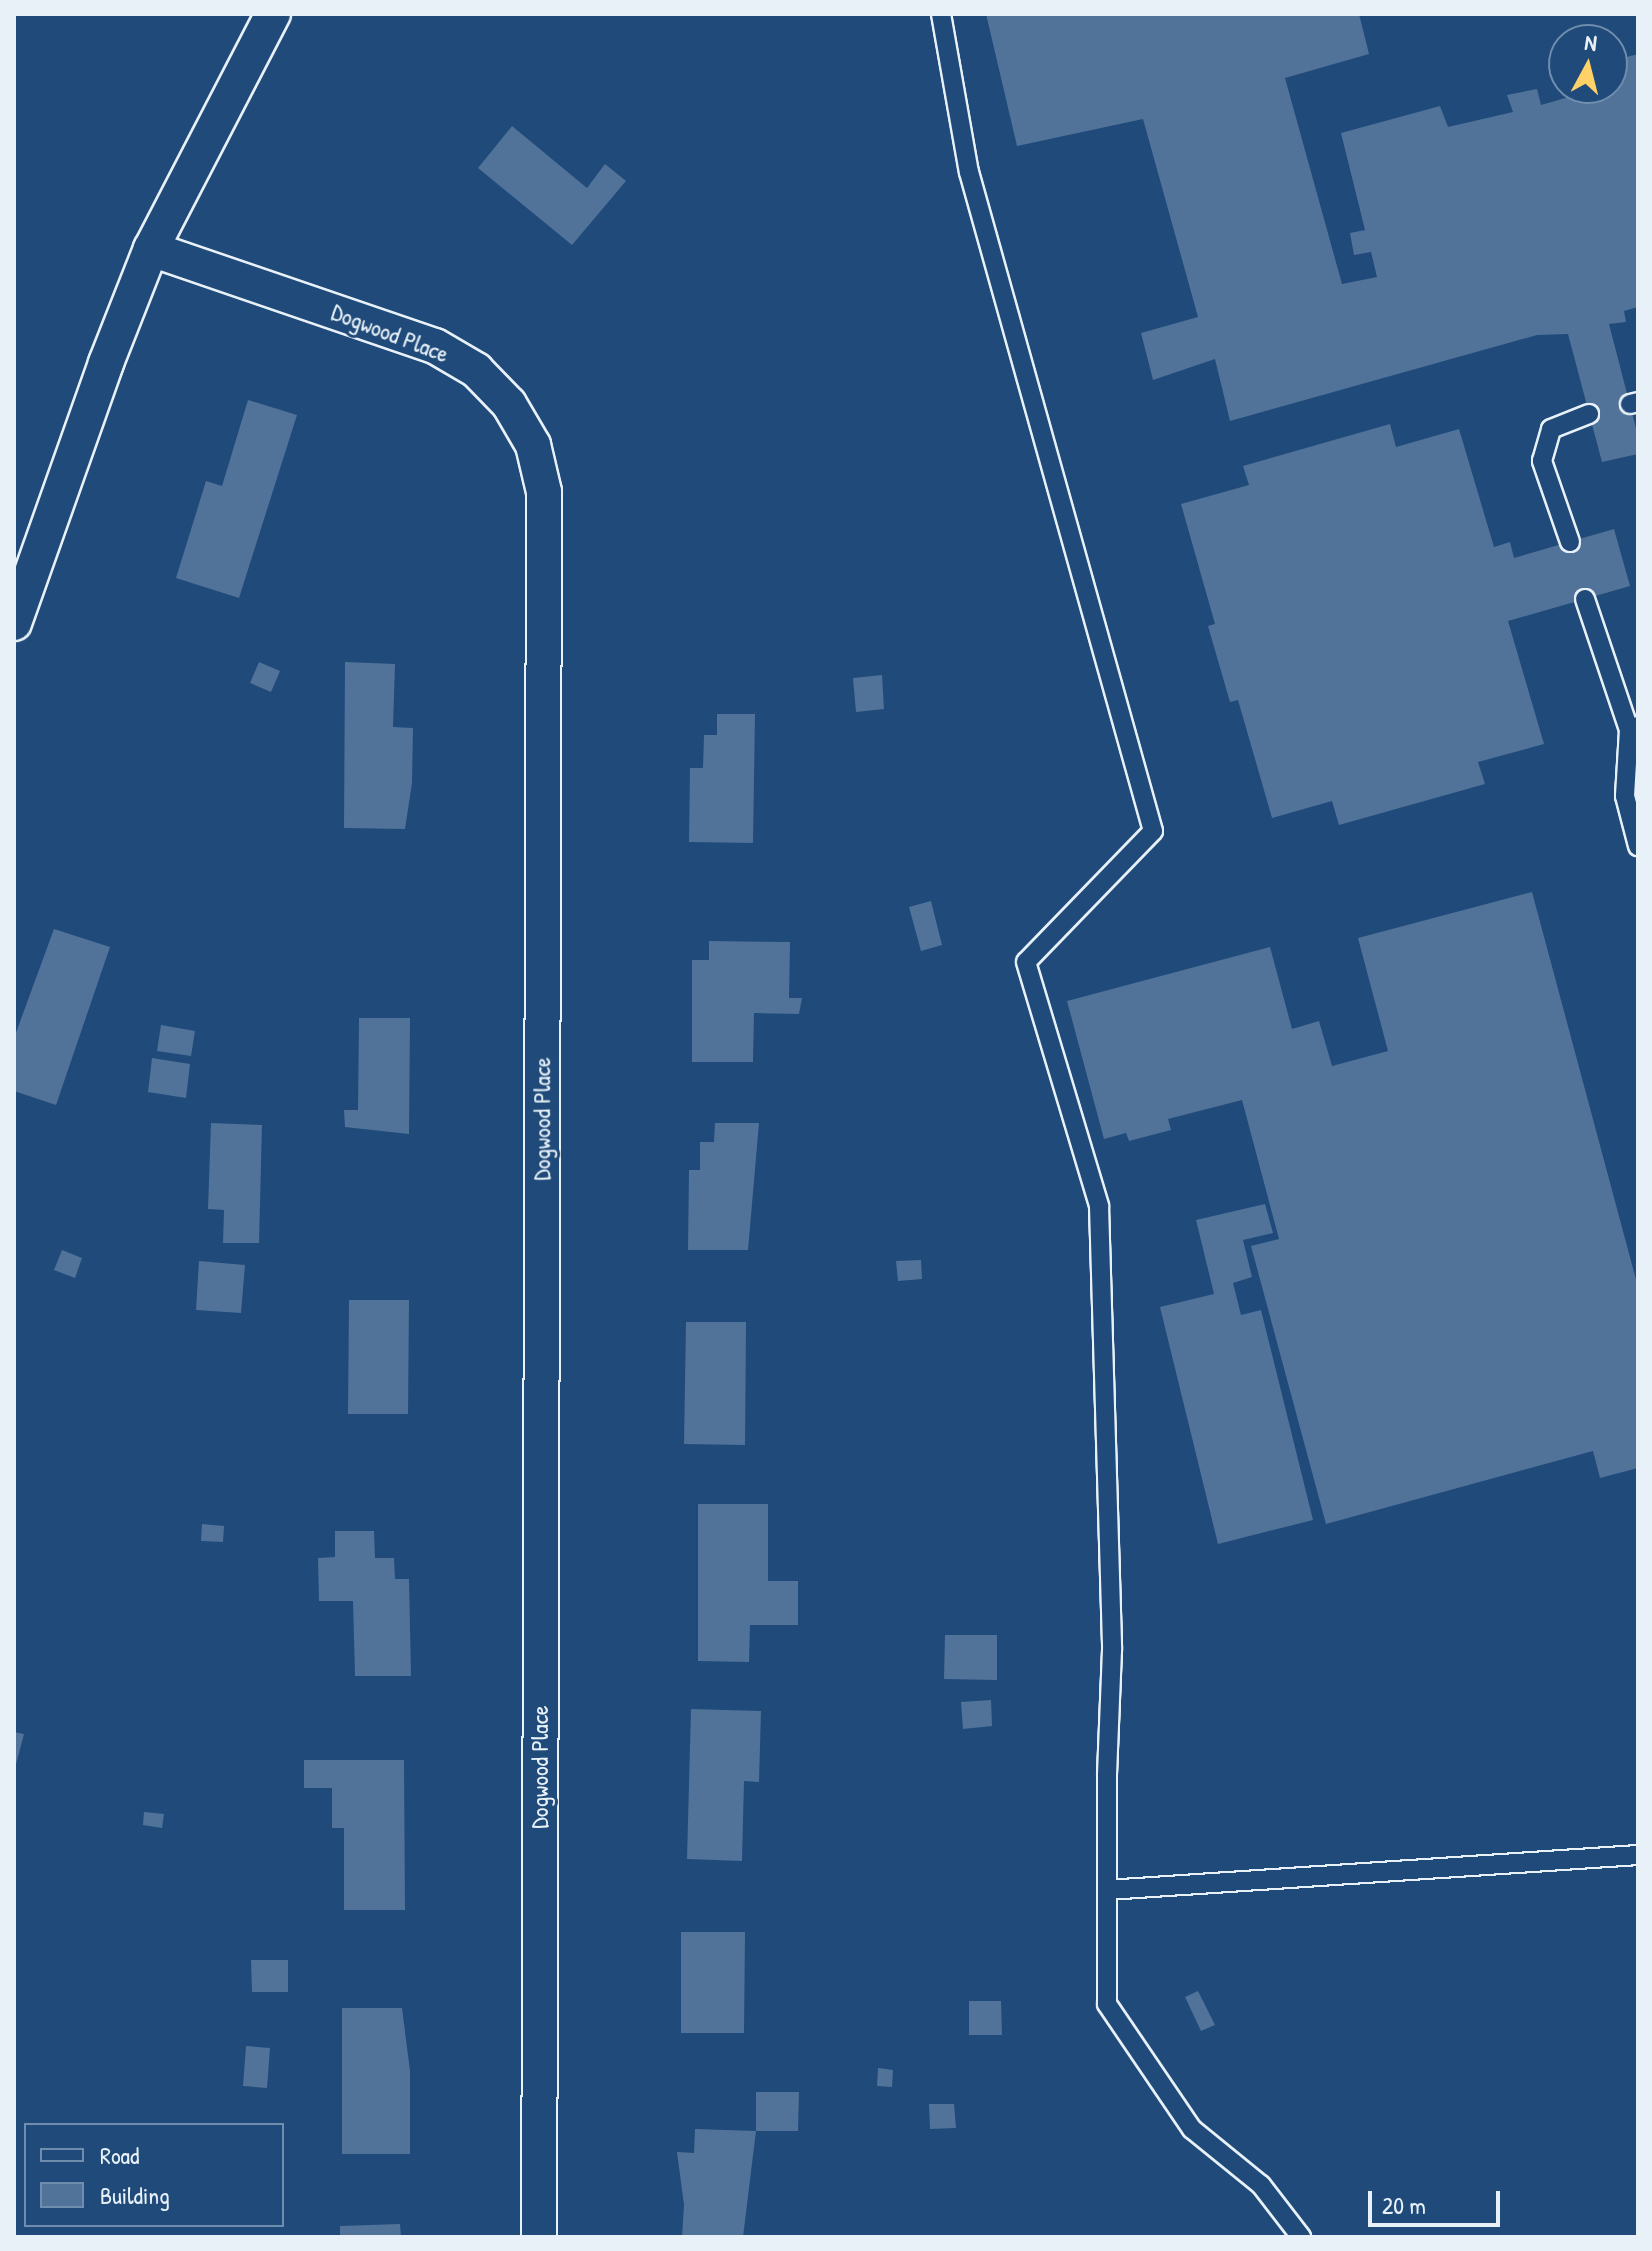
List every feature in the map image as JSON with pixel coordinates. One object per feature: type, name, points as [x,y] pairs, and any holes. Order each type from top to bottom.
[{"type":"street","points":[[14,623],[106,363],[151,249],[273,14]]},
{"type":"street","name":"Dogwood Place","points":[[151,249],[435,346],[476,370],[509,404],[533,445],[544,492],[539,2237]]},
{"type":"lane","points":[[941,14],[969,172],[1153,831],[1026,962],[1099,1206],[1112,1650],[1107,2004],[1192,2129],[1261,2185],[1301,2237]]},
{"type":"lane","points":[[1570,542],[1542,461],[1551,429],[1589,414]]},
{"type":"lane","points":[[1585,599],[1634,728],[1625,796],[1638,846]]},
{"type":"lane","points":[[1107,1890],[1638,1855]]},
{"type":"building","points":[[986,14],[1359,14],[1369,54],[1285,78],[1342,284],[1377,277],[1371,252],[1354,255],[1350,233],[1365,230],[1341,133],[1440,106],[1448,127],[1513,112],[1507,95],[1537,89],[1541,105],[1628,104],[1628,57],[1638,54],[1638,307],[1624,311],[1626,322],[1609,324],[1638,436],[1638,454],[1602,462],[1568,334],[1537,335],[1230,421],[1215,359],[1153,380],[1141,333],[1198,317],[1143,119],[1017,146]]},
{"type":"building","points":[[512,126],[587,188],[605,164],[626,181],[572,245],[478,168]]},
{"type":"building","points":[[248,400],[297,415],[239,598],[176,578],[206,481],[222,486]]},
{"type":"building","points":[[1390,424],[1396,447],[1459,429],[1494,547],[1510,542],[1514,558],[1614,529],[1630,586],[1508,621],[1544,744],[1478,762],[1485,784],[1339,825],[1332,801],[1272,818],[1238,700],[1230,702],[1208,626],[1215,624],[1181,504],[1249,485],[1243,466]]},
{"type":"building","points":[[259,662],[280,671],[271,692],[250,683]]},
{"type":"building","points":[[345,662],[395,664],[393,727],[413,728],[412,783],[405,829],[344,828]]},
{"type":"building","points":[[882,675],[884,709],[856,712],[853,678]]},
{"type":"building","points":[[717,714],[755,714],[753,843],[689,842],[690,768],[703,768],[704,735],[717,735]]},
{"type":"building","points":[[1532,892],[1638,1287],[1638,1468],[1600,1478],[1593,1451],[1326,1524],[1251,1246],[1279,1239],[1242,1100],[1168,1119],[1171,1130],[1129,1141],[1126,1133],[1104,1139],[1067,1001],[1270,947],[1292,1029],[1319,1021],[1332,1066],[1388,1051],[1358,938]]},
{"type":"building","points":[[931,901],[942,945],[921,951],[909,907]]},
{"type":"building","points":[[54,929],[110,947],[56,1105],[14,1091],[14,1038]]},
{"type":"building","points":[[709,941],[790,942],[789,998],[802,998],[799,1014],[754,1013],[753,1062],[692,1062],[692,960],[709,960]]},
{"type":"building","points":[[359,1018],[410,1018],[409,1134],[345,1127],[344,1110],[358,1110]]},
{"type":"building","points":[[161,1025],[195,1031],[191,1056],[157,1051]]},
{"type":"building","points":[[152,1058],[190,1064],[186,1098],[148,1092]]},
{"type":"building","points":[[211,1123],[262,1125],[259,1243],[223,1243],[224,1210],[208,1209]]},
{"type":"building","points":[[715,1123],[759,1123],[748,1250],[688,1250],[689,1170],[700,1170],[700,1142],[714,1142]]},
{"type":"building","points":[[1265,1204],[1273,1233],[1243,1240],[1252,1277],[1233,1283],[1241,1315],[1261,1310],[1313,1520],[1218,1544],[1160,1307],[1214,1294],[1196,1220]]},
{"type":"building","points":[[62,1250],[82,1258],[75,1278],[54,1270]]},
{"type":"building","points":[[921,1260],[922,1279],[898,1281],[896,1261]]},
{"type":"building","points":[[199,1261],[245,1265],[241,1313],[196,1310]]},
{"type":"building","points":[[349,1300],[409,1300],[408,1414],[348,1414]]},
{"type":"building","points":[[686,1322],[746,1322],[745,1445],[684,1444]]},
{"type":"building","points":[[698,1504],[768,1504],[768,1581],[798,1581],[798,1625],[750,1625],[749,1662],[698,1661]]},
{"type":"building","points":[[202,1524],[224,1526],[223,1542],[201,1541]]},
{"type":"building","points":[[335,1531],[374,1531],[375,1558],[394,1558],[395,1579],[409,1579],[411,1676],[355,1676],[353,1601],[319,1601],[318,1558],[335,1557]]},
{"type":"building","points":[[945,1635],[997,1635],[997,1680],[944,1679]]},
{"type":"building","points":[[991,1700],[992,1726],[963,1729],[961,1702]]},
{"type":"building","points":[[691,1709],[761,1711],[759,1782],[744,1781],[742,1861],[687,1859]]},
{"type":"building","points":[[14,1732],[24,1734],[15,1768],[14,1768]]},
{"type":"building","points":[[304,1760],[404,1760],[405,1910],[344,1910],[344,1828],[332,1828],[332,1788],[304,1788]]},
{"type":"building","points":[[144,1812],[164,1814],[162,1828],[143,1825]]},
{"type":"building","points":[[681,1932],[745,1932],[744,2033],[681,2033]]},
{"type":"building","points":[[251,1960],[288,1960],[288,1992],[252,1992]]},
{"type":"building","points":[[1198,1991],[1215,2025],[1201,2031],[1185,1997]]},
{"type":"building","points":[[969,2001],[1001,2001],[1002,2035],[969,2035]]},
{"type":"building","points":[[342,2008],[402,2008],[410,2071],[410,2154],[342,2154]]},
{"type":"building","points":[[246,2046],[270,2048],[267,2088],[243,2086]]},
{"type":"building","points":[[878,2068],[893,2070],[892,2087],[877,2086]]},
{"type":"building","points":[[756,2092],[799,2092],[798,2131],[756,2131]]},
{"type":"building","points":[[929,2104],[954,2104],[956,2128],[930,2129]]},
{"type":"building","points":[[695,2129],[756,2131],[743,2237],[682,2237],[684,2205],[677,2152],[694,2153]]},
{"type":"building","points":[[400,2224],[401,2237],[340,2237],[340,2226]]}]
